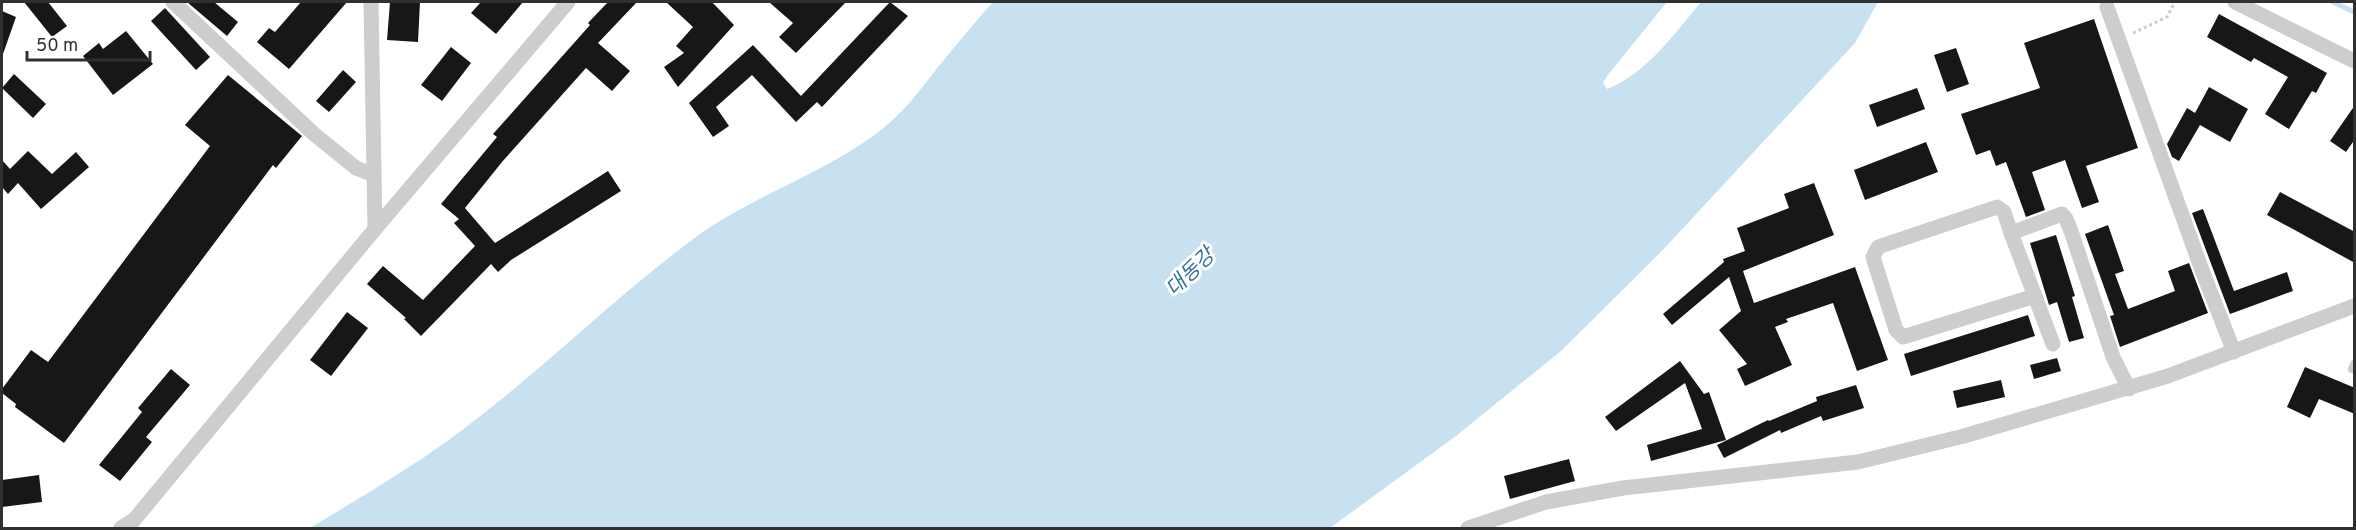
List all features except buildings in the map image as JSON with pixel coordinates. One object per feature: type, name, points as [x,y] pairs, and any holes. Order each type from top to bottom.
[{"type":"street","points":[[173,2],[314,134],[356,168],[374,175]]},
{"type":"street","points":[[371,2],[375,229]]},
{"type":"street","points":[[121,528],[134,520],[375,229],[568,2]]},
{"type":"street","points":[[2235,2],[2355,61]]},
{"type":"street","points":[[2107,7],[2199,263],[2234,352]]},
{"type":"street","points":[[2035,296],[1904,337],[1896,330],[1873,257],[1878,247],[1997,207],[2004,212],[2053,344]]},
{"type":"street","points":[[2011,233],[2062,214],[2066,219],[2113,357],[2129,389]]},
{"type":"street","points":[[1468,528],[1546,502],[1623,488],[1858,462],[1964,436],[2129,389],[2355,306]]},
{"type":"path","points":[[2118,40],[2167,17],[2175,2]]},
{"type":"water","name":"대동강","points":[[993,2],[1667,2],[1607,76],[1603,83],[1607,89],[1634,73],[1659,52],[1701,2],[1878,2],[1855,43],[1660,253],[1561,351],[1456,436],[1330,528],[310,528],[412,465],[470,424],[641,280],[700,234],[742,208],[852,150],[883,129],[908,104]]},
{"type":"waterway","points":[[2333,2],[2354,12]]}]
